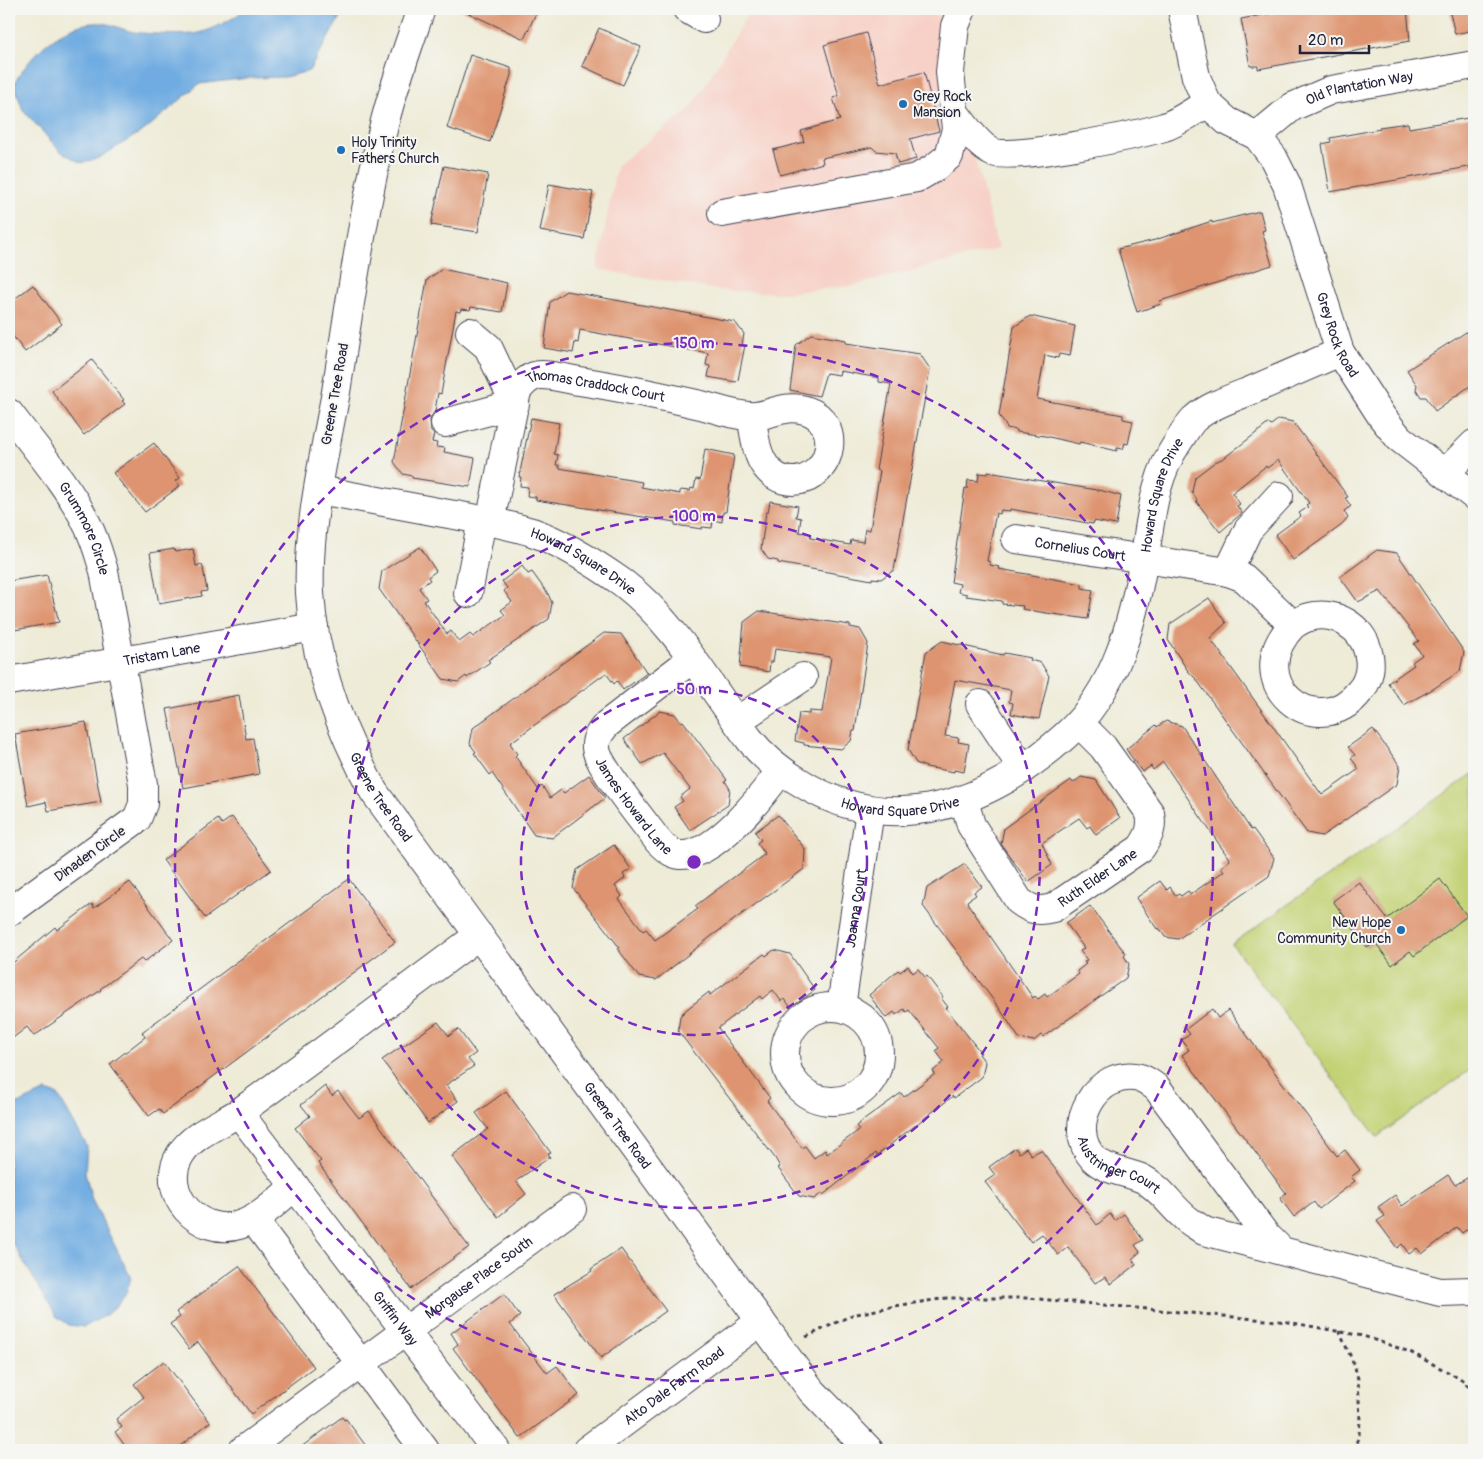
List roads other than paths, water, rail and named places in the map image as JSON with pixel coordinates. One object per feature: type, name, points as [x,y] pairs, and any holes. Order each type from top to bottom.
[{"type":"street","name":"Greene Tree Road","points":[[422,9],[387,114],[369,192],[312,533],[310,593],[316,646],[329,694],[354,756],[374,792],[811,1390],[869,1450]]},
{"type":"street","points":[[722,213],[917,178],[949,156],[956,129],[950,72],[955,26],[962,9]]},
{"type":"street","points":[[1182,9],[1196,77],[1207,103],[1227,121],[1257,136]]},
{"type":"street","name":"Old Plantation Way","points":[[1257,136],[1292,107],[1331,90],[1474,64]]},
{"type":"street","points":[[955,113],[978,140],[992,152],[1012,155],[1078,145],[1165,127],[1207,103]]},
{"type":"street","name":"Grey Rock Road","points":[[1257,136],[1273,157],[1287,185],[1340,352],[1382,417],[1399,438],[1474,496]]},
{"type":"street","points":[[445,423],[514,404],[488,348],[470,332]]},
{"type":"street","name":"Howard Square Drive","points":[[319,490],[486,521],[533,533],[558,544],[624,584],[648,605],[692,659],[763,754],[782,770],[810,789],[830,799],[870,810],[915,810],[964,800],[984,792],[1023,769],[1079,723],[1103,691],[1116,666],[1135,603],[1161,470],[1194,419],[1222,403],[1340,352]]},
{"type":"street","name":"Thomas Craddock Court","points":[[468,593],[517,391],[525,380],[540,375],[597,384],[750,417]]},
{"type":"street","name":"Grummore Circle","points":[[9,412],[87,522],[97,545],[104,571],[121,661]]},
{"type":"street","points":[[1444,473],[1474,444]]},
{"type":"street","points":[[1228,572],[1248,530],[1279,496]]},
{"type":"street","name":"Cornelius Court","points":[[1016,539],[1228,572],[1244,578],[1292,625]]},
{"type":"street","name":"Tristam Lane","points":[[9,681],[314,627]]},
{"type":"street","name":"James Howard Lane","points":[[692,659],[607,724],[599,732],[596,741],[598,758],[658,841],[667,849],[679,855],[689,854],[700,849],[741,819],[782,770]]},
{"type":"street","name":"Dinaden Circle","points":[[9,912],[136,819],[143,804],[143,784],[121,661]]},
{"type":"street","points":[[737,721],[803,677]]},
{"type":"street","points":[[980,704],[1023,769]]},
{"type":"street","name":"Ruth Elder Lane","points":[[964,800],[971,825],[1020,901],[1030,909],[1041,911],[1053,908],[1141,848],[1149,835],[1152,824],[1150,813],[1102,747],[1079,723]]},
{"type":"street","name":"Joanna Court","points":[[840,1007],[870,810]]},
{"type":"street","points":[[295,1186],[253,1219],[238,1226],[224,1227],[208,1224],[194,1217],[182,1206],[174,1188],[174,1169],[180,1154],[193,1141],[239,1113],[479,935]]},
{"type":"street","name":"Austringer Court","points":[[1281,1250],[1265,1234],[1157,1088],[1140,1078],[1119,1078],[1103,1087],[1089,1100],[1083,1112],[1082,1128],[1085,1144],[1094,1159],[1109,1167],[1144,1180],[1160,1191],[1188,1220],[1204,1231],[1221,1237],[1281,1250],[1440,1292],[1474,1291]]},
{"type":"street","name":"Griffin Way","points":[[239,1113],[404,1332],[496,1450]]},
{"type":"street","name":"Morgause Place South","points":[[243,1450],[572,1209]]},
{"type":"street","points":[[253,1219],[425,1450]]},
{"type":"street","name":"Alto Dale Farm Road","points":[[587,1450],[761,1321]]},
{"type":"water","points":[[246,9],[345,9],[309,71],[285,77],[248,78],[199,84],[146,129],[99,158],[81,163],[60,151],[23,110],[14,84],[39,51],[61,33],[74,27],[101,23],[140,33],[194,34],[230,20]]},
{"type":"water","points":[[46,1091],[58,1095],[87,1146],[85,1172],[92,1200],[131,1278],[126,1293],[116,1306],[106,1315],[84,1327],[69,1325],[56,1316],[9,1237],[9,1108]]},
{"type":"place","name":"Grey Rock Mansion","points":[[903,104]]},
{"type":"place","name":"Holy Trinity Fathers Church","points":[[341,150]]},
{"type":"place","name":"New Hope Community Church","points":[[1401,930]]}]
